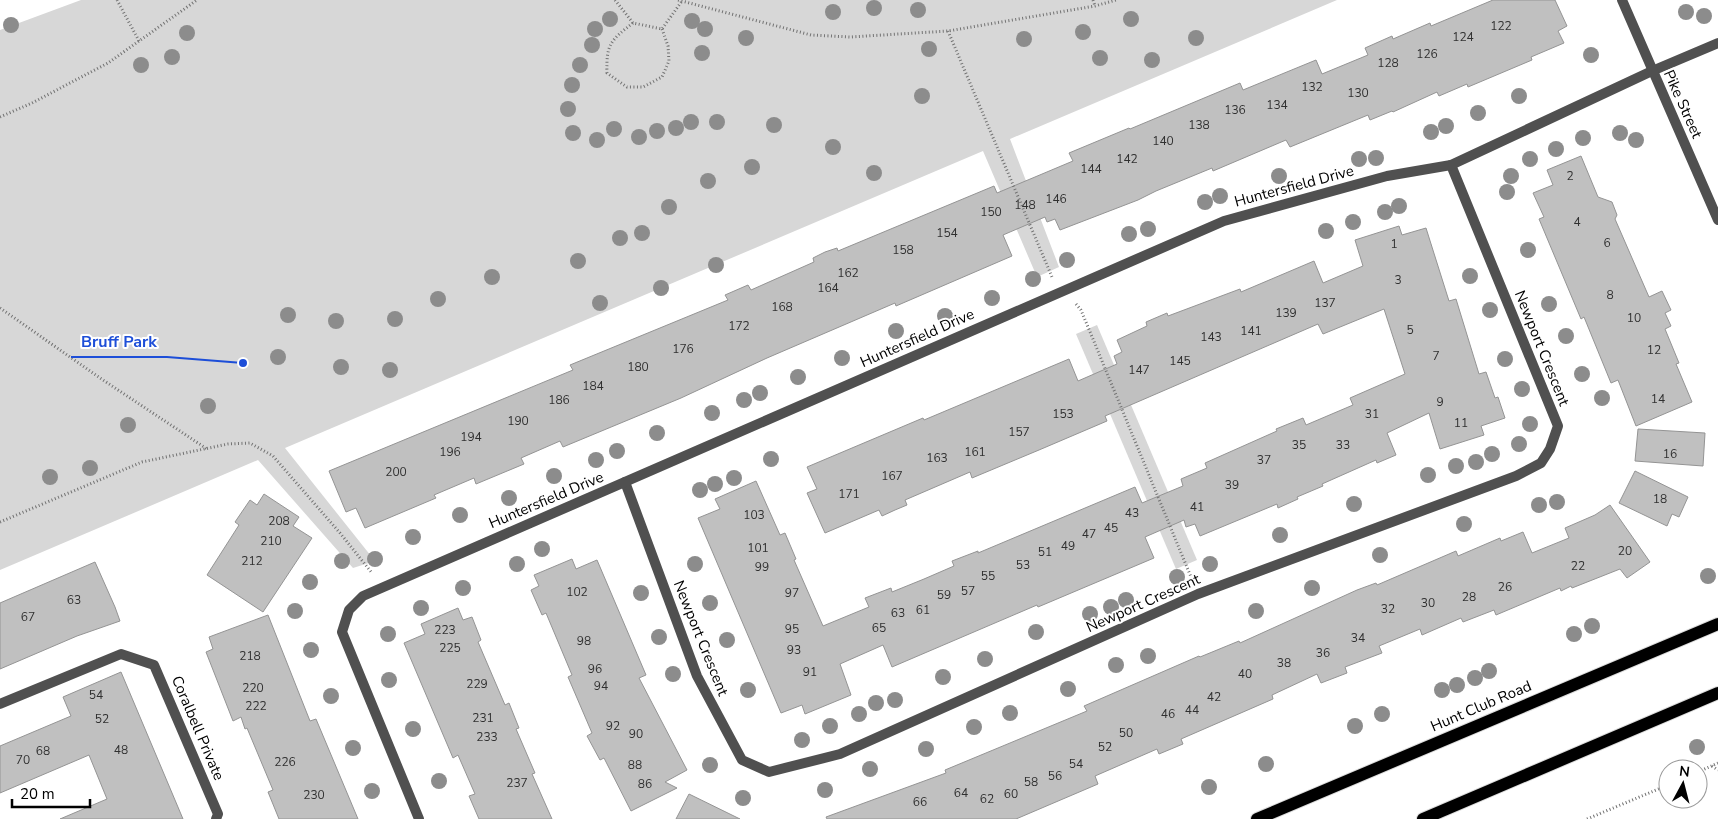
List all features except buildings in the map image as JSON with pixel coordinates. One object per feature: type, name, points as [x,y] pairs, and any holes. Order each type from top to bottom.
[{"type":"main road","name":"Hunt Club Road","points":[[1257,819],[1718,624]]},
{"type":"main road","points":[[1423,819],[1718,694]]},
{"type":"street","name":"Pike Street","points":[[1622,0],[1718,220]]},
{"type":"street","name":"Huntersfield Drive","points":[[419,819],[342,632],[349,610],[363,596],[1224,221],[1387,176],[1451,165],[1652,71],[1718,43]]},
{"type":"street","name":"Newport Crescent","points":[[625,482],[697,676],[742,760],[769,772],[840,754],[1198,594],[1516,476],[1541,464],[1550,449],[1558,426],[1451,165]]},
{"type":"street","name":"Coralbell Private","points":[[0,704],[122,654],[154,665],[218,814],[216,819]]},
{"type":"path","points":[[117,0],[139,41]]},
{"type":"path","points":[[0,117],[32,103],[108,63],[197,0]]},
{"type":"path","points":[[615,0],[633,23],[662,29]]},
{"type":"path","points":[[662,29],[680,0],[811,35],[850,37],[948,31],[1095,6],[1116,0]]},
{"type":"path","points":[[1093,0],[1095,6]]},
{"type":"path","points":[[633,23],[614,37],[606,56],[607,74],[627,87],[643,87],[662,77],[669,61],[668,46],[662,29]]},
{"type":"path","points":[[948,31],[1050,274],[1081,310],[1198,594]]},
{"type":"path","points":[[0,308],[208,449]]},
{"type":"path","points":[[0,522],[142,462],[228,444],[250,443],[273,456],[383,586]]},
{"type":"path","points":[[1708,768],[1718,763]]},
{"type":"path","points":[[1712,766],[1718,770]]},
{"type":"path","points":[[1587,819],[1658,788]]},
{"type":"shaded area","points":[[81,0],[1337,0],[1010,139],[1059,267],[1037,277],[983,151],[285,448],[375,561],[353,568],[258,460],[0,570],[0,30]]},
{"type":"shaded area","points":[[1097,325],[1197,560],[1176,569],[1076,334]]},
{"type":"place","name":"Bruff Park","points":[[243,363]]}]
